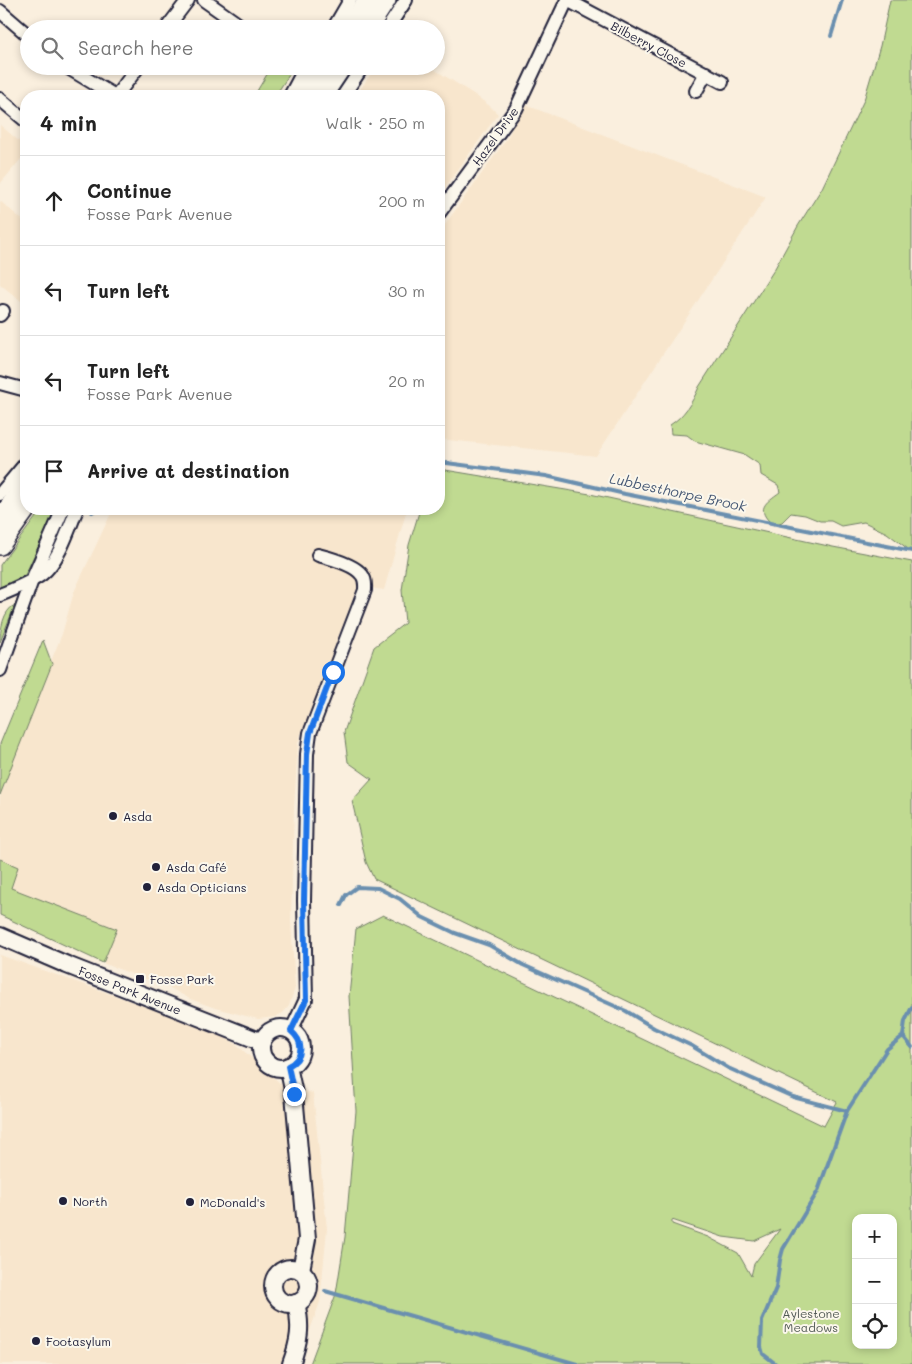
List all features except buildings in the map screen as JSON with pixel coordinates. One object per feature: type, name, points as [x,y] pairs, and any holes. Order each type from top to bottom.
[{"type":"main road","points":[[355,20],[368,0]]},
{"type":"main road","points":[[373,20],[386,0]]},
{"type":"main road","points":[[308,90],[318,75]]},
{"type":"main road","points":[[326,90],[336,75]]},
{"type":"main road","points":[[0,520],[20,492]]},
{"type":"main road","points":[[0,545],[22,515]]},
{"type":"street","points":[[173,20],[188,0]]},
{"type":"street","points":[[204,0],[232,20]]},
{"type":"street","points":[[338,20],[350,0]]},
{"type":"street","points":[[393,20],[406,0]]},
{"type":"street","name":"Bilberry Close","points":[[567,0],[722,82]]},
{"type":"street","name":"Hazel Drive","points":[[445,205],[516,109],[567,0]]},
{"type":"street","points":[[0,11],[20,28]]},
{"type":"street","points":[[696,91],[706,73]]},
{"type":"street","points":[[80,75],[106,90]]},
{"type":"street","points":[[120,90],[131,75]]},
{"type":"street","points":[[293,90],[299,75]]},
{"type":"street","points":[[347,90],[356,75]]},
{"type":"street","points":[[0,99],[20,116]]},
{"type":"street","points":[[0,383],[20,388]]},
{"type":"street","points":[[0,494],[20,470]]},
{"type":"street","points":[[0,670],[32,580],[59,515]]},
{"type":"street","points":[[0,595],[48,570],[74,515]]},
{"type":"street","points":[[291,1031],[306,1000],[307,986],[304,946],[304,882],[307,754],[310,733],[365,590],[365,581],[357,570],[318,555]]},
{"type":"street","name":"Fosse Park Avenue","points":[[0,936],[67,965],[262,1042]]},
{"type":"street","points":[[280,1028],[291,1031],[300,1040],[301,1046],[298,1059],[288,1066],[281,1068],[270,1064],[262,1054],[262,1042],[269,1032],[274,1030],[280,1028]]},
{"type":"street","points":[[288,1066],[294,1094],[307,1238],[301,1270]]},
{"type":"street","points":[[284,1268],[301,1270],[305,1274],[309,1285],[306,1297],[290,1304],[280,1300],[273,1292],[273,1280],[279,1271],[284,1268]]},
{"type":"street","points":[[291,1364],[299,1342],[296,1303]]},
{"type":"shaded area","points":[[370,75],[443,75],[475,95],[498,114],[445,188],[445,90],[360,90]]},
{"type":"shaded area","points":[[523,104],[766,197],[596,456],[445,440],[445,225],[508,137]]},
{"type":"shaded area","points":[[0,125],[20,142],[20,160],[0,184]]},
{"type":"shaded area","points":[[0,201],[20,218],[20,300],[0,284]]},
{"type":"shaded area","points":[[110,515],[405,515],[384,590],[358,586],[298,742],[291,922],[295,988],[289,1006],[283,1013],[275,1017],[258,1019],[215,1008],[190,999],[170,988],[105,964],[0,915],[0,787],[62,634],[74,592]]},
{"type":"shaded area","name":"Fosse Park","points":[[0,955],[215,1031],[236,1044],[282,1085],[313,1093],[327,1229],[320,1302],[298,1364],[0,1364]]},
{"type":"green space","points":[[890,0],[912,0],[912,552],[887,533],[864,522],[841,526],[831,521],[820,521],[805,515],[791,513],[782,522],[773,525],[764,515],[763,510],[766,503],[780,492],[778,485],[761,475],[760,465],[745,455],[695,441],[687,435],[671,434],[670,425],[679,418],[690,404],[774,270],[798,226],[822,188],[864,100],[880,46]]},
{"type":"green space","points":[[267,75],[289,75],[279,90],[258,90]]},
{"type":"green space","name":"Aylestone Meadows","points":[[445,470],[590,494],[833,547],[912,562],[912,1364],[310,1364],[336,1294],[345,1237],[356,1111],[349,996],[356,929],[383,915],[824,1126],[837,1102],[374,879],[366,862],[352,801],[372,779],[348,762],[344,732],[374,647],[405,623],[402,590],[409,545],[418,515],[445,515]],"holes":[[[672,1220],[723,1237],[754,1241],[780,1229],[754,1264],[751,1276],[738,1253],[708,1237],[672,1224]]]},
{"type":"green space","points":[[38,515],[53,515],[25,575],[0,587],[0,565]]},
{"type":"green space","points":[[15,605],[0,642],[5,616]]},
{"type":"green space","points":[[43,640],[52,664],[0,795],[0,744]]},
{"type":"green space","points":[[0,859],[18,867],[11,888],[117,929],[103,963],[0,915]]},
{"type":"waterway","points":[[831,36],[842,0]]},
{"type":"waterway","name":"Lubbesthorpe Brook","points":[[445,463],[546,476],[625,494],[912,551]]},
{"type":"waterway","points":[[341,905],[346,895],[357,887],[378,888],[400,899],[422,917],[455,933],[489,945],[523,965],[626,1011],[654,1028],[692,1046],[728,1068],[793,1097],[847,1111],[887,1049],[903,1036],[912,1047]]},
{"type":"waterway","points":[[903,1036],[905,1021],[912,1007]]},
{"type":"waterway","points":[[776,1364],[763,1354],[761,1347],[762,1321],[776,1288],[783,1249],[818,1191],[847,1111]]},
{"type":"waterway","points":[[325,1291],[577,1364]]},
{"type":"place","name":"Asda","points":[[113,816]]},
{"type":"place","name":"Asda Café","points":[[156,867]]},
{"type":"place","name":"Asda Opticians","points":[[147,887]]},
{"type":"place","name":"Fosse Park","points":[[140,979]]},
{"type":"place","name":"North","points":[[63,1201]]},
{"type":"place","name":"McDonald's","points":[[190,1202]]},
{"type":"place","name":"Footasylum","points":[[36,1341]]},
{"type":"route","points":[[294,1094],[288,1066],[298,1059],[301,1046],[300,1040],[291,1031],[304,1006],[307,986],[304,946],[307,754],[310,733],[333,672]]}]
